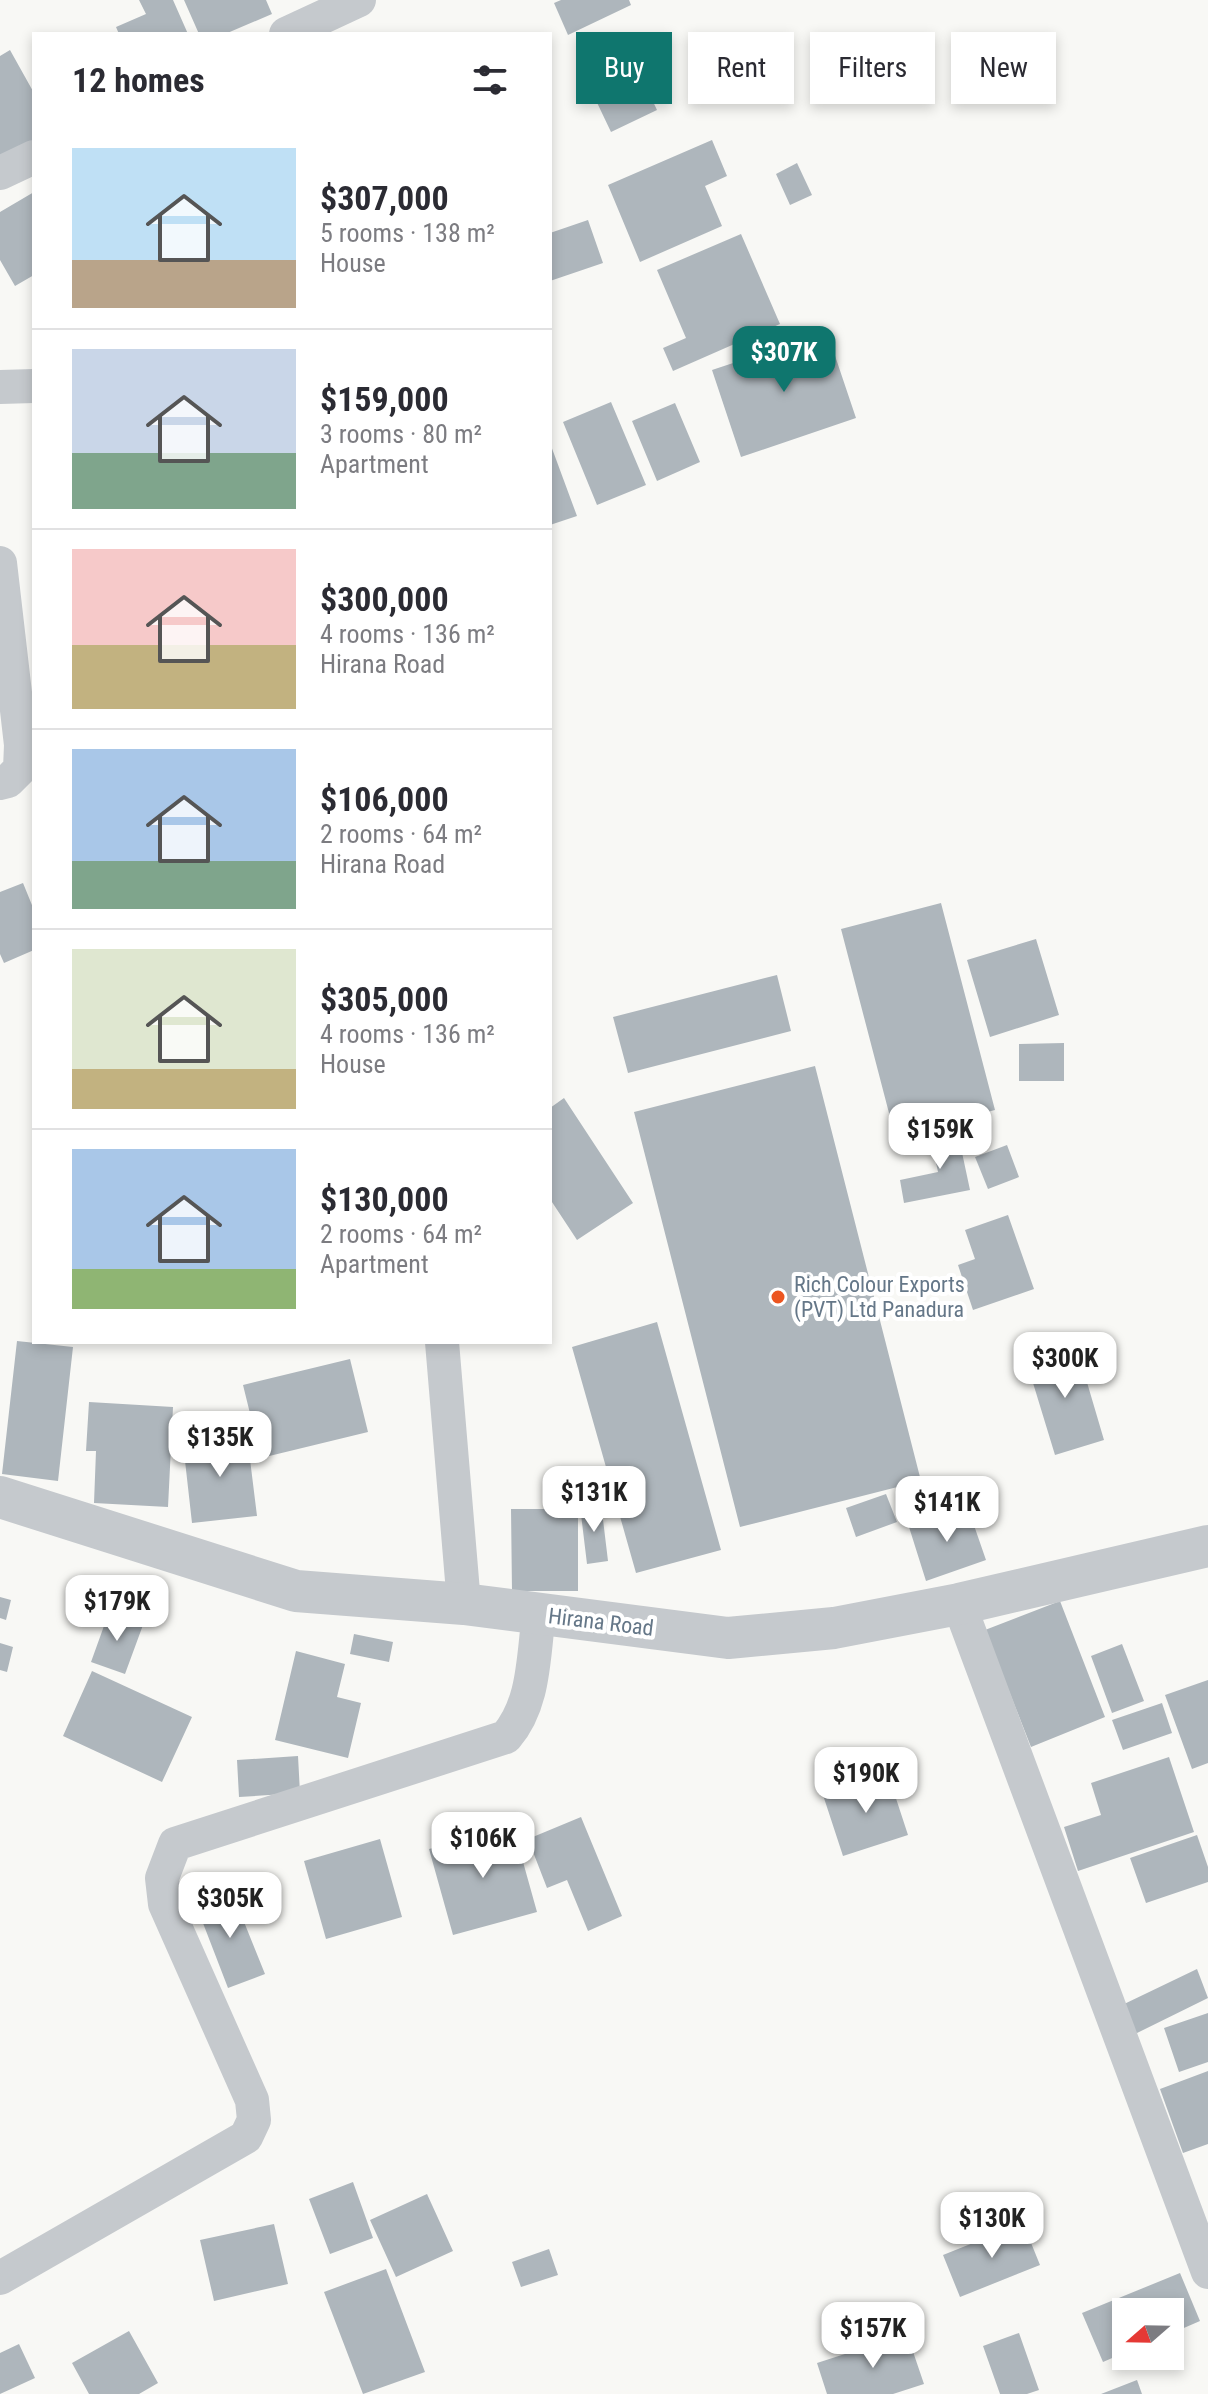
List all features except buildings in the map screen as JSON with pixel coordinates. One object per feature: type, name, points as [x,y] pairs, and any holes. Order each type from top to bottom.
[{"type":"street","points":[[292,32],[341,16]]},
{"type":"street","points":[[0,173],[32,158]]},
{"type":"street","points":[[0,387],[32,386]]},
{"type":"street","points":[[0,563],[21,745],[20,769],[8,781],[0,783]]},
{"type":"street","points":[[442,1344],[464,1604]]},
{"type":"street","name":"Hirana Road","points":[[0,1497],[296,1591],[464,1604],[728,1638],[834,1628],[959,1604],[1208,1546]]},
{"type":"street","points":[[959,1604],[1208,2272]]},
{"type":"street","points":[[0,2278],[246,2137],[254,2120],[252,2100],[165,1904],[162,1878],[175,1844],[506,1737],[521,1720],[528,1699],[539,1614]]},
{"type":"place","name":"Rich Colour Exports (PVT) Ltd Panadura","points":[[778,1297]]}]
